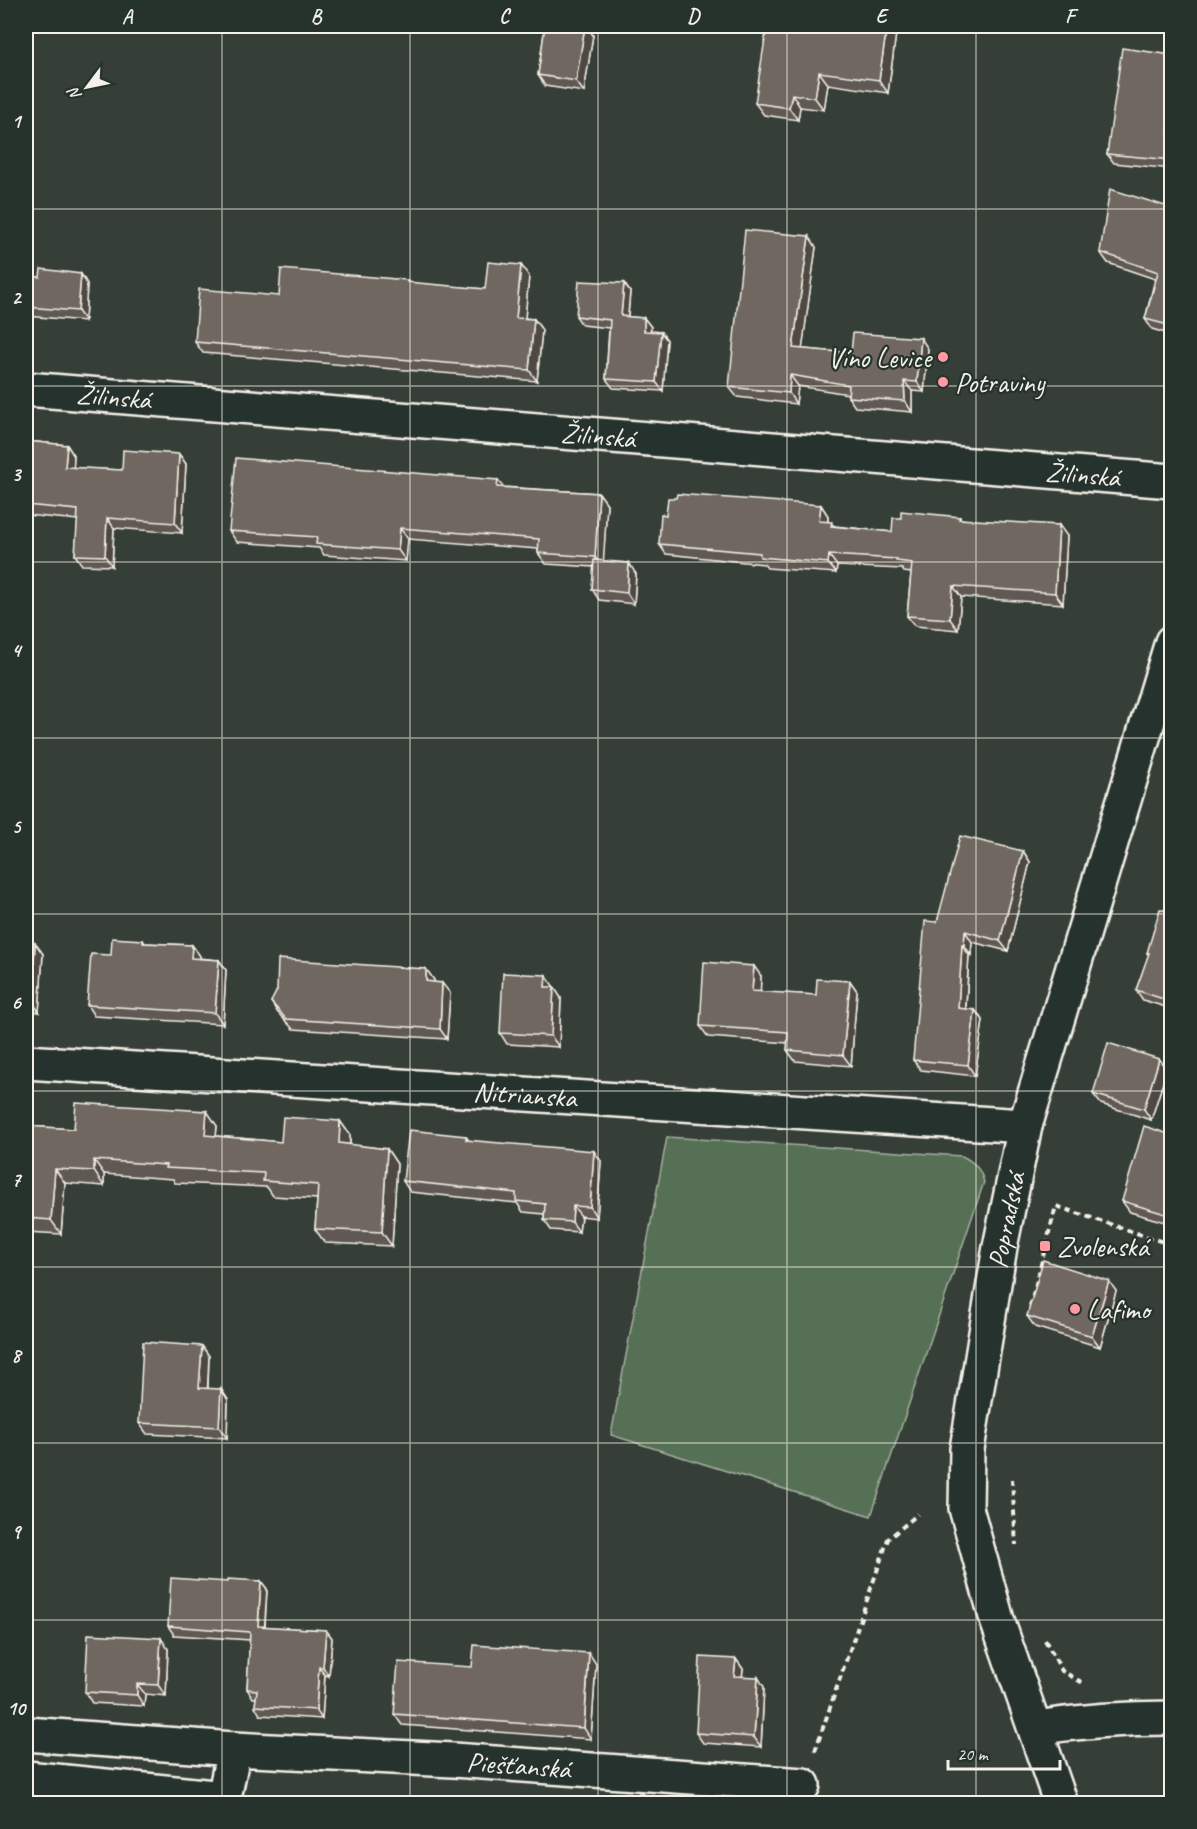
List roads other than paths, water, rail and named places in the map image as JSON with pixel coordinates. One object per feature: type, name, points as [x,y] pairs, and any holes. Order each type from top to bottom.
[{"type":"street","name":"Žilinská","points":[[26,389],[1172,481]]},
{"type":"street","name":"Popradská","points":[[1061,1803],[998,1620],[966,1508],[967,1449],[1000,1247],[1025,1126],[1172,642]]},
{"type":"street","name":"Nitrianska","points":[[26,1062],[1025,1126]]},
{"type":"street","points":[[1035,1728],[1119,1719],[1172,1718]]},
{"type":"street","name":"Piešťanská","points":[[26,1734],[234,1749],[453,1760],[803,1785]]},
{"type":"street","points":[[26,1778],[224,1801],[234,1749]]},
{"type":"place","name":"Víno Levice","points":[[943,357]]},
{"type":"place","name":"Potraviny","points":[[943,382]]},
{"type":"place","name":"Zvolenská","points":[[1045,1246]]},
{"type":"place","name":"Lafimo","points":[[1075,1309]]}]
